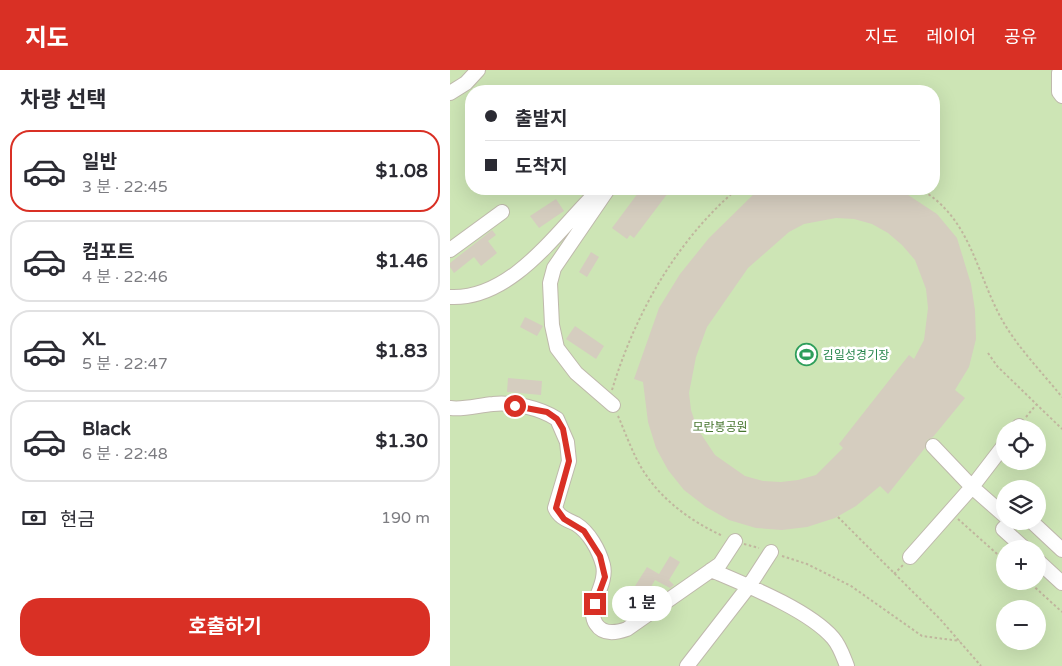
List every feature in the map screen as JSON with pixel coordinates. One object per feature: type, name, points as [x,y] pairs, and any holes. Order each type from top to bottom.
[{"type":"lane","points":[[450,93],[466,84],[478,70]]},
{"type":"lane","points":[[1062,70],[1059,73],[1059,92],[1062,96]]},
{"type":"lane","points":[[450,297],[484,292],[504,282],[539,253],[596,195]]},
{"type":"lane","points":[[604,195],[554,268],[550,283],[552,325],[557,348],[576,373],[612,398]]},
{"type":"lane","points":[[450,250],[502,212]]},
{"type":"lane","points":[[450,408],[496,404],[535,408],[547,412],[557,419],[567,442],[569,461],[556,508],[564,519],[584,531],[600,556],[605,577],[593,614],[595,623],[600,629],[615,633],[627,629],[720,564],[735,542]]},
{"type":"lane","points":[[933,446],[972,487],[996,508]]},
{"type":"lane","points":[[910,557],[951,512],[996,456]]},
{"type":"lane","points":[[1004,530],[1015,540]]},
{"type":"lane","points":[[1041,530],[1062,550]]},
{"type":"lane","points":[[687,666],[748,586],[771,552]]},
{"type":"lane","points":[[1046,568],[1062,583]]},
{"type":"lane","points":[[711,570],[748,586],[807,617],[826,631],[842,652],[847,666]]},
{"type":"path","points":[[731,195],[686,244],[653,293],[628,342],[612,398],[644,471],[664,496],[686,515],[707,529],[735,542],[807,564],[851,586],[922,636],[960,641]]},
{"type":"path","points":[[928,195],[943,206],[959,225],[970,242],[1001,317],[1009,331],[1062,396]]},
{"type":"path","points":[[988,353],[997,366],[1062,428]]},
{"type":"path","points":[[1031,412],[1036,405]]},
{"type":"path","points":[[951,512],[996,552]]},
{"type":"path","points":[[838,517],[940,619],[981,666]]},
{"type":"path","points":[[894,574],[899,568]]},
{"type":"path","points":[[1038,590],[1062,612]]},
{"type":"green space","name":"모란봉공원","points":[[450,70],[1062,70],[1062,666],[450,666]]},
{"type":"building","points":[[637,195],[666,195],[634,238],[630,235],[627,239],[612,228]]},
{"type":"building","points":[[753,195],[908,195],[937,214],[957,238],[971,284],[975,310],[976,339],[969,367],[955,390],[965,398],[933,437],[927,440],[925,448],[888,494],[880,486],[856,506],[835,518],[807,527],[782,530],[756,528],[729,520],[706,507],[684,490],[668,470],[656,448],[648,422],[643,382],[634,379],[659,308],[680,274],[709,238]],"holes":[[[836,218],[854,219],[872,224],[888,233],[915,260],[926,289],[928,308],[924,340],[914,359],[909,355],[839,444],[843,448],[816,475],[781,482],[763,481],[745,476],[715,455],[697,428],[691,410],[689,393],[696,357],[707,327],[748,268],[789,232],[804,224]]]},
{"type":"building","points":[[556,199],[564,211],[539,228],[530,216]]},
{"type":"building","points":[[492,230],[496,235],[488,241],[497,253],[481,266],[474,257],[454,273],[450,263]]},
{"type":"building","points":[[591,252],[599,257],[587,277],[579,272]]},
{"type":"building","points":[[525,317],[543,326],[537,336],[520,327]]},
{"type":"building","points":[[575,326],[604,346],[596,359],[566,339]]},
{"type":"building","points":[[508,378],[542,381],[541,395],[507,392]]},
{"type":"building","points":[[670,556],[680,562],[669,580],[674,585],[670,588],[655,580],[643,601],[630,594],[647,567],[659,574]]},
{"type":"place","name":"김일성경기장","points":[[807,355]]},
{"type":"route","points":[[515,406],[535,408],[547,412],[557,419],[563,429],[567,442],[569,461],[568,470],[559,490],[556,508],[564,519],[584,531],[600,556],[605,577],[595,604]]}]
